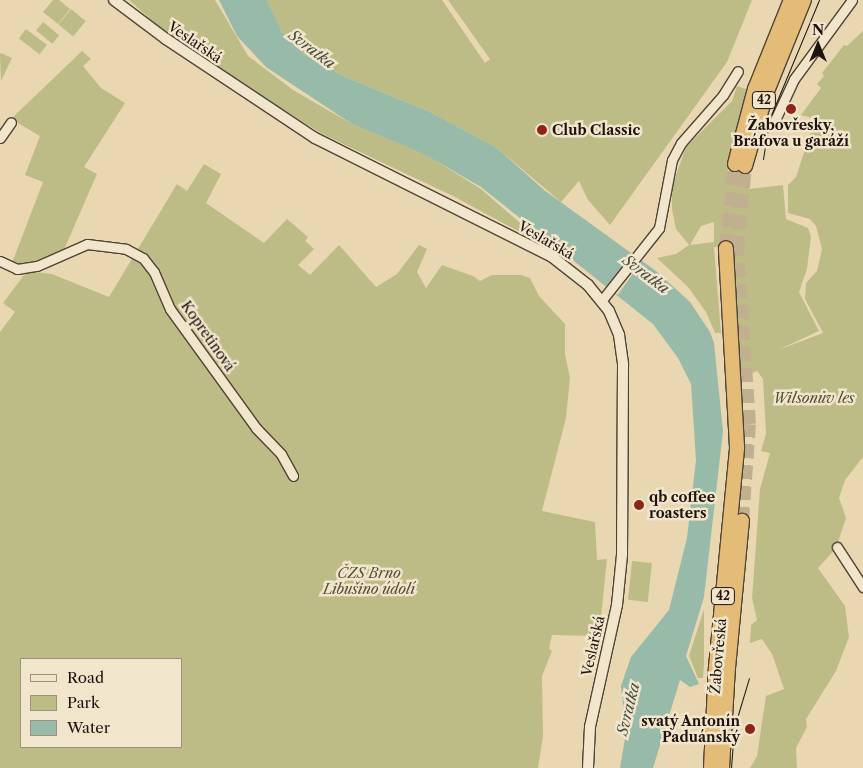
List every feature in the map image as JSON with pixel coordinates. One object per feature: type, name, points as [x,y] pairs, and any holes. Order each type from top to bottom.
[{"type":"highway","name":"42","points":[[791,0],[755,89],[740,165],[767,91],[804,0]]},
{"type":"highway","name":"Žabovřeská","points":[[710,768],[738,424],[726,248]]},
{"type":"highway","name":"Žabovřeská","points":[[722,768],[728,668],[742,521]]},
{"type":"street","name":"Veslařská","points":[[114,0],[166,39],[315,138],[551,256],[588,284],[602,300],[619,335],[623,355],[622,555],[617,605],[590,727],[588,768]]},
{"type":"street","points":[[775,120],[794,78],[852,0]]},
{"type":"street","points":[[602,300],[641,254],[662,220],[672,160],[680,143],[724,95],[738,71]]},
{"type":"street","points":[[0,138],[11,122]]},
{"type":"street","name":"Kopretinová","points":[[0,261],[17,269],[37,266],[87,244],[126,249],[143,258],[154,272],[170,309],[256,428],[281,454],[293,476]]},
{"type":"street","points":[[837,547],[863,587]]},
{"type":"green space","points":[[53,0],[59,0],[70,9],[58,24],[43,12]]},
{"type":"green space","points":[[129,0],[215,0],[248,56],[293,90],[352,124],[425,154],[481,189],[526,228],[572,260],[453,196],[324,135],[228,75],[157,25]]},
{"type":"green space","points":[[267,0],[442,0],[485,63],[490,59],[448,0],[752,0],[727,62],[610,225],[588,200],[579,181],[561,202],[497,148],[430,112],[343,76],[304,54],[282,32]]},
{"type":"green space","points":[[71,9],[86,21],[73,37],[58,25]]},
{"type":"green space","points":[[43,22],[59,35],[52,44],[36,31]]},
{"type":"green space","points":[[26,29],[47,45],[40,54],[19,39]]},
{"type":"green space","name":"Wilsonův les","points":[[863,31],[863,457],[845,480],[839,498],[846,518],[836,548],[818,568],[845,606],[849,637],[836,671],[806,719],[807,727],[796,748],[797,768],[750,768],[757,756],[766,696],[784,689],[772,654],[762,639],[750,643],[751,625],[757,620],[752,598],[760,489],[770,453],[761,451],[766,434],[763,379],[757,371],[742,377],[733,294],[733,248],[714,247],[721,333],[715,333],[706,312],[688,287],[657,258],[676,254],[689,245],[676,229],[672,209],[672,187],[686,147],[732,101],[737,86],[748,90],[727,173],[750,180],[749,189],[783,185],[786,219],[808,228],[811,237],[807,269],[799,292],[819,331],[778,350],[823,333],[805,299],[806,283],[817,271],[822,249],[816,226],[810,219],[788,213],[788,185],[796,177],[815,119],[801,115],[821,88],[817,84],[824,76],[822,73],[844,45],[847,46]],"holes":[[[714,222],[714,242],[690,245],[701,226]]]},
{"type":"green space","points":[[82,51],[91,59],[83,66],[101,88],[125,103],[84,167],[97,174],[63,252],[41,263],[21,266],[12,263],[43,182],[25,175],[40,136],[11,119]]},
{"type":"green space","points":[[1,53],[12,58],[1,81],[0,55]]},
{"type":"green space","name":"ČZS Brno Libušino údolí","points":[[204,164],[221,174],[206,203],[264,243],[287,219],[308,237],[305,241],[314,249],[298,265],[310,275],[339,245],[376,287],[397,274],[419,245],[427,249],[417,272],[426,288],[442,265],[473,276],[480,281],[492,275],[521,275],[530,278],[539,296],[565,324],[565,354],[570,378],[566,418],[542,511],[595,522],[597,560],[607,559],[601,617],[595,626],[593,636],[552,635],[549,649],[552,651],[542,676],[543,736],[538,768],[0,768],[0,332],[15,312],[3,303],[27,271],[52,274],[109,297],[177,184],[187,191]]},
{"type":"green space","points":[[632,561],[652,563],[648,602],[628,600]]},
{"type":"green space","points":[[704,609],[703,678],[698,678],[689,656]]},
{"type":"water","name":"Svratka","points":[[219,0],[267,0],[282,32],[304,54],[343,76],[430,112],[497,148],[544,190],[656,271],[690,302],[710,332],[714,343],[723,431],[704,597],[686,656],[699,684],[690,687],[680,680],[653,768],[620,768],[626,733],[621,686],[631,657],[669,610],[687,538],[696,460],[691,384],[678,358],[653,324],[481,187],[424,154],[352,124],[266,67],[237,36]]},
{"type":"pier","points":[[634,251],[644,258],[618,295],[608,288]]},
{"type":"tunnel","points":[[726,248],[735,164]]},
{"type":"tunnel","points":[[742,521],[749,424],[737,250],[745,166]]},
{"type":"tram line","points":[[763,159],[769,120],[819,0]]},
{"type":"tram line","points":[[731,768],[734,728],[749,678]]},
{"type":"place","name":"Žabovřesky, Bráfova u garáží","points":[[791,109]]},
{"type":"place","name":"Club Classic","points":[[542,130]]},
{"type":"place","name":"qb coffee roasters","points":[[639,505]]},
{"type":"place","name":"svatý Antonín Paduánský","points":[[750,729]]}]
